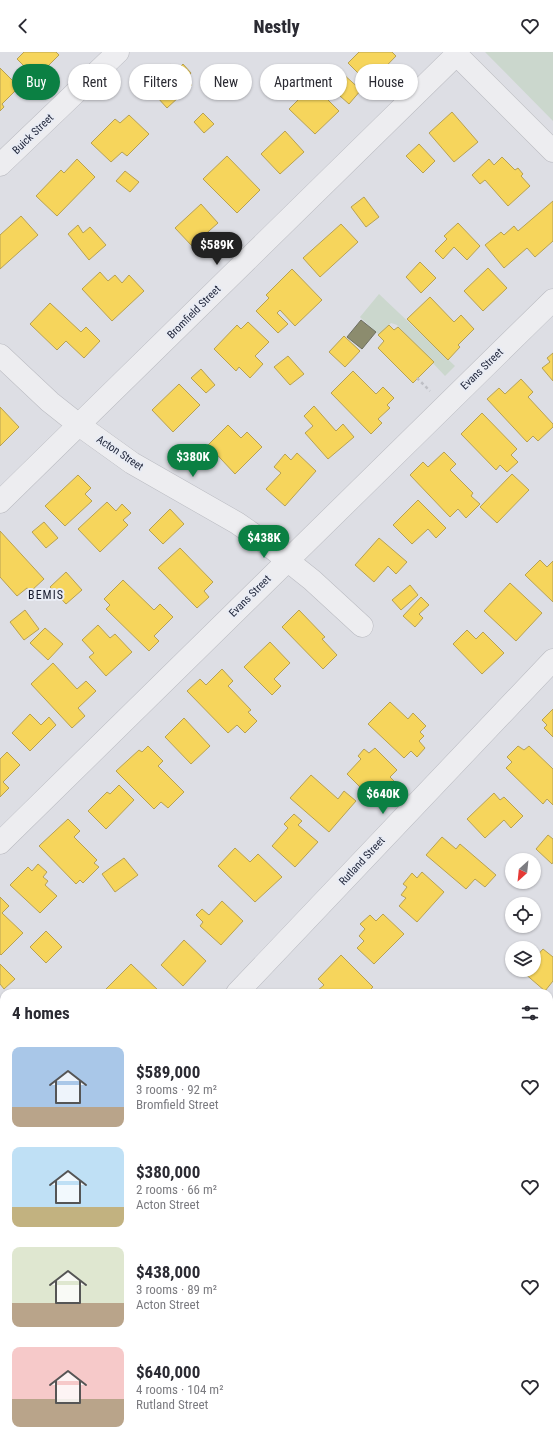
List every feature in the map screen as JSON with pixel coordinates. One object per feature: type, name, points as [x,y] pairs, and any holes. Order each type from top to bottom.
[{"type":"street","name":"Buick Street","points":[[0,166],[118,52]]},
{"type":"street","points":[[455,53],[553,150]]},
{"type":"street","name":"Bromfield Street","points":[[0,502],[455,53]]},
{"type":"street","name":"Evans Street","points":[[0,843],[553,300]]},
{"type":"street","name":"Acton Street","points":[[0,355],[50,402],[79,425],[132,463],[237,524],[312,580],[362,626]]},
{"type":"street","name":"Rutland Street","points":[[241,989],[553,660]]},
{"type":"path","points":[[417,378],[433,394]]},
{"type":"shaded area","points":[[485,52],[553,52],[553,121]]},
{"type":"shaded area","points":[[379,294],[455,366],[445,376],[397,325],[391,323],[379,335],[360,317]]},
{"type":"building: Homes","points":[[24,52],[56,52],[59,55],[50,64],[22,64],[17,59]]},
{"type":"building: Homes","points":[[359,52],[392,52],[396,56],[388,64],[355,64],[355,70],[348,63]]},
{"type":"building: Homes","points":[[0,68],[12,80],[12,94],[2,104],[4,107],[0,111]]},
{"type":"building: Homes","points":[[347,78],[355,85],[355,97],[349,104],[344,100],[347,100]]},
{"type":"building: Homes","points":[[160,100],[176,100],[167,108]]},
{"type":"building: Homes","points":[[298,100],[328,100],[339,111],[315,134],[289,109]]},
{"type":"building: Homes","points":[[452,112],[478,142],[454,162],[429,133]]},
{"type":"building: Homes","points":[[203,113],[214,124],[204,133],[194,122]]},
{"type":"building: Homes","points":[[129,115],[149,134],[127,156],[122,152],[111,162],[91,143],[115,119],[120,123]]},
{"type":"building: Homes","points":[[285,131],[304,152],[280,174],[261,154]]},
{"type":"building: Homes","points":[[419,144],[435,161],[423,173],[406,156]]},
{"type":"building: Homes","points":[[227,156],[260,190],[237,213],[203,179]]},
{"type":"building: Homes","points":[[502,157],[515,170],[518,168],[523,174],[521,176],[530,186],[508,206],[485,180],[480,184],[472,175],[489,159],[494,165]]},
{"type":"building: Homes","points":[[77,159],[95,177],[57,216],[36,196],[61,170],[64,173]]},
{"type":"building: Homes","points":[[125,171],[139,182],[130,192],[116,181]]},
{"type":"building: Homes","points":[[364,197],[379,217],[366,227],[351,207]]},
{"type":"building: Homes","points":[[553,201],[553,241],[535,257],[527,248],[504,268],[485,245],[501,232],[504,235],[514,226],[518,231]]},
{"type":"building: Homes","points":[[201,204],[218,223],[192,246],[175,228]]},
{"type":"building: Homes","points":[[21,216],[38,235],[0,269],[0,235]]},
{"type":"building: Homes","points":[[458,223],[480,246],[467,260],[454,247],[443,259],[435,251],[447,239],[444,236]]},
{"type":"building: Homes","points":[[341,224],[358,242],[320,277],[303,258]]},
{"type":"building: Homes","points":[[78,225],[83,233],[90,227],[106,245],[89,260],[68,234]]},
{"type":"building: Homes","points":[[420,262],[436,278],[421,293],[406,277]]},
{"type":"building: Homes","points":[[488,268],[507,288],[483,311],[464,291]]},
{"type":"building: Homes","points":[[292,269],[322,300],[295,326],[280,310],[277,313],[288,324],[278,333],[256,311],[269,298],[266,295]]},
{"type":"building: Homes","points":[[100,272],[108,281],[115,275],[122,283],[129,275],[144,291],[112,321],[82,289]]},
{"type":"building: Homes","points":[[430,297],[454,322],[461,315],[474,329],[458,345],[460,347],[448,360],[407,319]]},
{"type":"building: Homes","points":[[50,303],[81,332],[86,327],[100,341],[84,358],[66,341],[57,350],[30,324]]},
{"type":"building: Homes","points":[[248,322],[269,342],[255,356],[263,364],[250,378],[239,367],[236,371],[214,349],[237,325],[241,329]]},
{"type":"building: Homes","points":[[389,325],[394,330],[398,327],[434,362],[413,383],[378,348],[384,341],[378,335]]},
{"type":"building: Homes","points":[[344,336],[360,351],[345,367],[329,352]]},
{"type":"building: Homes","points":[[553,353],[553,381],[542,368],[550,362],[547,358]]},
{"type":"building: Homes","points":[[288,356],[304,374],[290,385],[274,367]]},
{"type":"building: Homes","points":[[201,369],[215,385],[206,393],[191,378]]},
{"type":"building: Homes","points":[[353,371],[376,394],[383,387],[394,398],[387,405],[390,408],[378,419],[382,423],[371,434],[331,393]]},
{"type":"building: Homes","points":[[521,379],[533,392],[528,397],[553,424],[553,427],[538,441],[533,436],[527,442],[487,399],[499,388],[505,394]]},
{"type":"building: Homes","points":[[179,384],[200,405],[173,432],[152,410]]},
{"type":"building: Homes","points":[[314,406],[336,431],[343,424],[354,437],[328,459],[305,433],[313,426],[304,416]]},
{"type":"building: Homes","points":[[0,407],[19,427],[0,446]]},
{"type":"building: Homes","points":[[482,413],[517,449],[511,455],[518,462],[507,472],[500,465],[496,470],[461,434]]},
{"type":"building: Homes","points":[[228,425],[241,438],[247,432],[262,447],[235,474],[208,445]]},
{"type":"building: Homes","points":[[444,452],[456,464],[450,470],[473,493],[471,496],[480,504],[466,518],[458,509],[450,517],[410,475],[423,462],[428,467]]},
{"type":"building: Homes","points":[[297,453],[316,471],[285,506],[266,489],[281,473],[274,467],[285,454],[291,460]]},
{"type":"building: Homes","points":[[512,474],[529,490],[497,523],[480,507]]},
{"type":"building: Homes","points":[[78,475],[91,488],[85,494],[92,501],[65,526],[45,506]]},
{"type":"building: Homes","points":[[418,500],[446,528],[436,538],[428,529],[412,544],[393,525]]},
{"type":"building: Homes","points":[[107,502],[116,511],[122,504],[131,513],[123,520],[128,525],[100,552],[78,529]]},
{"type":"building: Homes","points":[[170,509],[184,524],[163,544],[149,530]]},
{"type":"building: Homes","points":[[44,522],[58,538],[46,548],[32,532]]},
{"type":"building: Homes","points":[[0,531],[44,579],[31,591],[27,588],[17,596],[0,577]]},
{"type":"building: Homes","points":[[379,538],[407,562],[396,574],[388,566],[374,582],[355,565]]},
{"type":"building: Homes","points":[[180,548],[213,582],[204,591],[209,597],[197,608],[158,568]]},
{"type":"building: Homes","points":[[540,560],[547,567],[553,561],[553,602],[525,575]]},
{"type":"building: Homes","points":[[66,572],[82,590],[66,604],[50,587]]},
{"type":"building: Homes","points":[[123,580],[154,610],[160,604],[173,617],[154,636],[159,641],[149,651],[106,609],[110,605],[104,599]]},
{"type":"building: Homes","points":[[510,583],[542,613],[516,641],[484,611]]},
{"type":"building: Homes","points":[[410,585],[418,595],[401,610],[392,600]]},
{"type":"building: Homes","points":[[421,597],[429,605],[419,614],[423,618],[415,627],[403,616]]},
{"type":"building: Homes","points":[[25,610],[39,629],[24,640],[10,622]]},
{"type":"building: Homes","points":[[299,610],[325,637],[322,639],[337,655],[323,669],[282,627]]},
{"type":"building: Homes","points":[[98,625],[110,638],[115,634],[132,652],[106,676],[89,657],[94,653],[82,640]]},
{"type":"building: Homes","points":[[45,628],[63,644],[48,660],[30,643]]},
{"type":"building: Homes","points":[[467,630],[476,639],[483,632],[504,653],[482,674],[453,644]]},
{"type":"building: Homes","points":[[270,642],[290,663],[274,679],[281,686],[272,695],[244,667]]},
{"type":"building: Homes","points":[[53,663],[77,689],[86,681],[96,691],[78,708],[85,716],[72,728],[31,684]]},
{"type":"building: Homes","points":[[222,669],[233,681],[228,686],[251,710],[248,712],[257,721],[245,733],[237,725],[228,733],[187,691],[200,679],[206,685]]},
{"type":"building: Homes","points":[[390,702],[408,719],[413,713],[426,726],[420,732],[424,736],[419,741],[425,748],[417,757],[411,751],[404,758],[368,724]]},
{"type":"building: Homes","points":[[553,709],[553,737],[544,728],[547,725],[542,720]]},
{"type":"building: Homes","points":[[30,714],[41,725],[49,717],[56,725],[30,751],[12,733]]},
{"type":"building: Homes","points":[[184,718],[210,746],[191,764],[165,737]]},
{"type":"building: Homes","points":[[148,746],[163,761],[158,766],[184,792],[168,808],[161,802],[154,809],[116,771],[139,750],[142,752]]},
{"type":"building: Homes","points":[[518,746],[524,750],[529,746],[553,769],[553,805],[547,799],[543,804],[506,768],[512,762],[507,757]]},
{"type":"building: Homes","points":[[375,748],[397,770],[390,777],[395,782],[385,792],[381,788],[371,798],[347,774],[361,759],[358,756],[364,749],[369,753]]},
{"type":"building: Homes","points":[[7,752],[20,765],[3,782],[9,788],[0,797],[0,759]]},
{"type":"building: Homes","points":[[311,775],[338,799],[344,791],[356,801],[329,832],[290,798]]},
{"type":"building: Homes","points":[[119,785],[134,800],[106,829],[88,811],[107,792],[110,794]]},
{"type":"building: Homes","points":[[494,793],[500,800],[504,797],[523,816],[511,828],[504,820],[485,838],[467,819]]},
{"type":"building: Homes","points":[[294,814],[302,821],[298,825],[318,842],[295,867],[272,846],[288,828],[284,824]]},
{"type":"building: Homes","points":[[68,819],[80,831],[74,837],[97,860],[94,863],[99,867],[83,883],[80,880],[76,884],[39,846]]},
{"type":"building: Homes","points":[[548,835],[553,839],[552,864],[541,853],[536,849]]},
{"type":"building: Homes","points":[[442,837],[456,849],[460,844],[496,875],[485,887],[475,879],[466,889],[426,855]]},
{"type":"building: Homes","points":[[235,848],[250,862],[258,854],[282,877],[255,902],[218,866]]},
{"type":"building: Homes","points":[[124,858],[138,875],[115,892],[102,874]]},
{"type":"building: Homes","points":[[38,864],[47,872],[43,877],[48,881],[45,885],[57,896],[40,913],[10,885],[28,867],[32,871]]},
{"type":"building: Homes","points":[[422,872],[444,892],[417,922],[399,906],[406,898],[401,895],[407,887],[403,884],[412,873],[417,878]]},
{"type":"building: Homes","points":[[0,897],[9,906],[2,913],[23,933],[1,955],[0,954]]},
{"type":"building: Homes","points":[[222,901],[243,921],[221,945],[200,926],[203,922],[196,915],[202,909],[209,915]]},
{"type":"building: Homes","points":[[383,914],[404,934],[374,964],[357,948],[364,941],[359,936],[365,929],[360,924],[370,915],[376,921]]},
{"type":"building: Homes","points":[[46,931],[62,947],[46,963],[30,947]]},
{"type":"building: Homes","points":[[184,940],[206,961],[183,986],[161,965]]},
{"type":"building: Homes","points":[[543,949],[553,957],[553,981],[547,989],[543,989],[529,977],[541,977],[541,951]]},
{"type":"building: Homes","points":[[341,955],[373,987],[371,989],[319,989],[324,985],[318,979]]},
{"type":"building: Homes","points":[[0,964],[15,979],[4,989],[0,984]]},
{"type":"building: Homes","points":[[131,964],[157,989],[106,989]]},
{"type":"building: Industry","points":[[361,320],[376,332],[362,349],[347,337]]},
{"type":"district","name":"BEMIS","points":[[46,595]]}]
